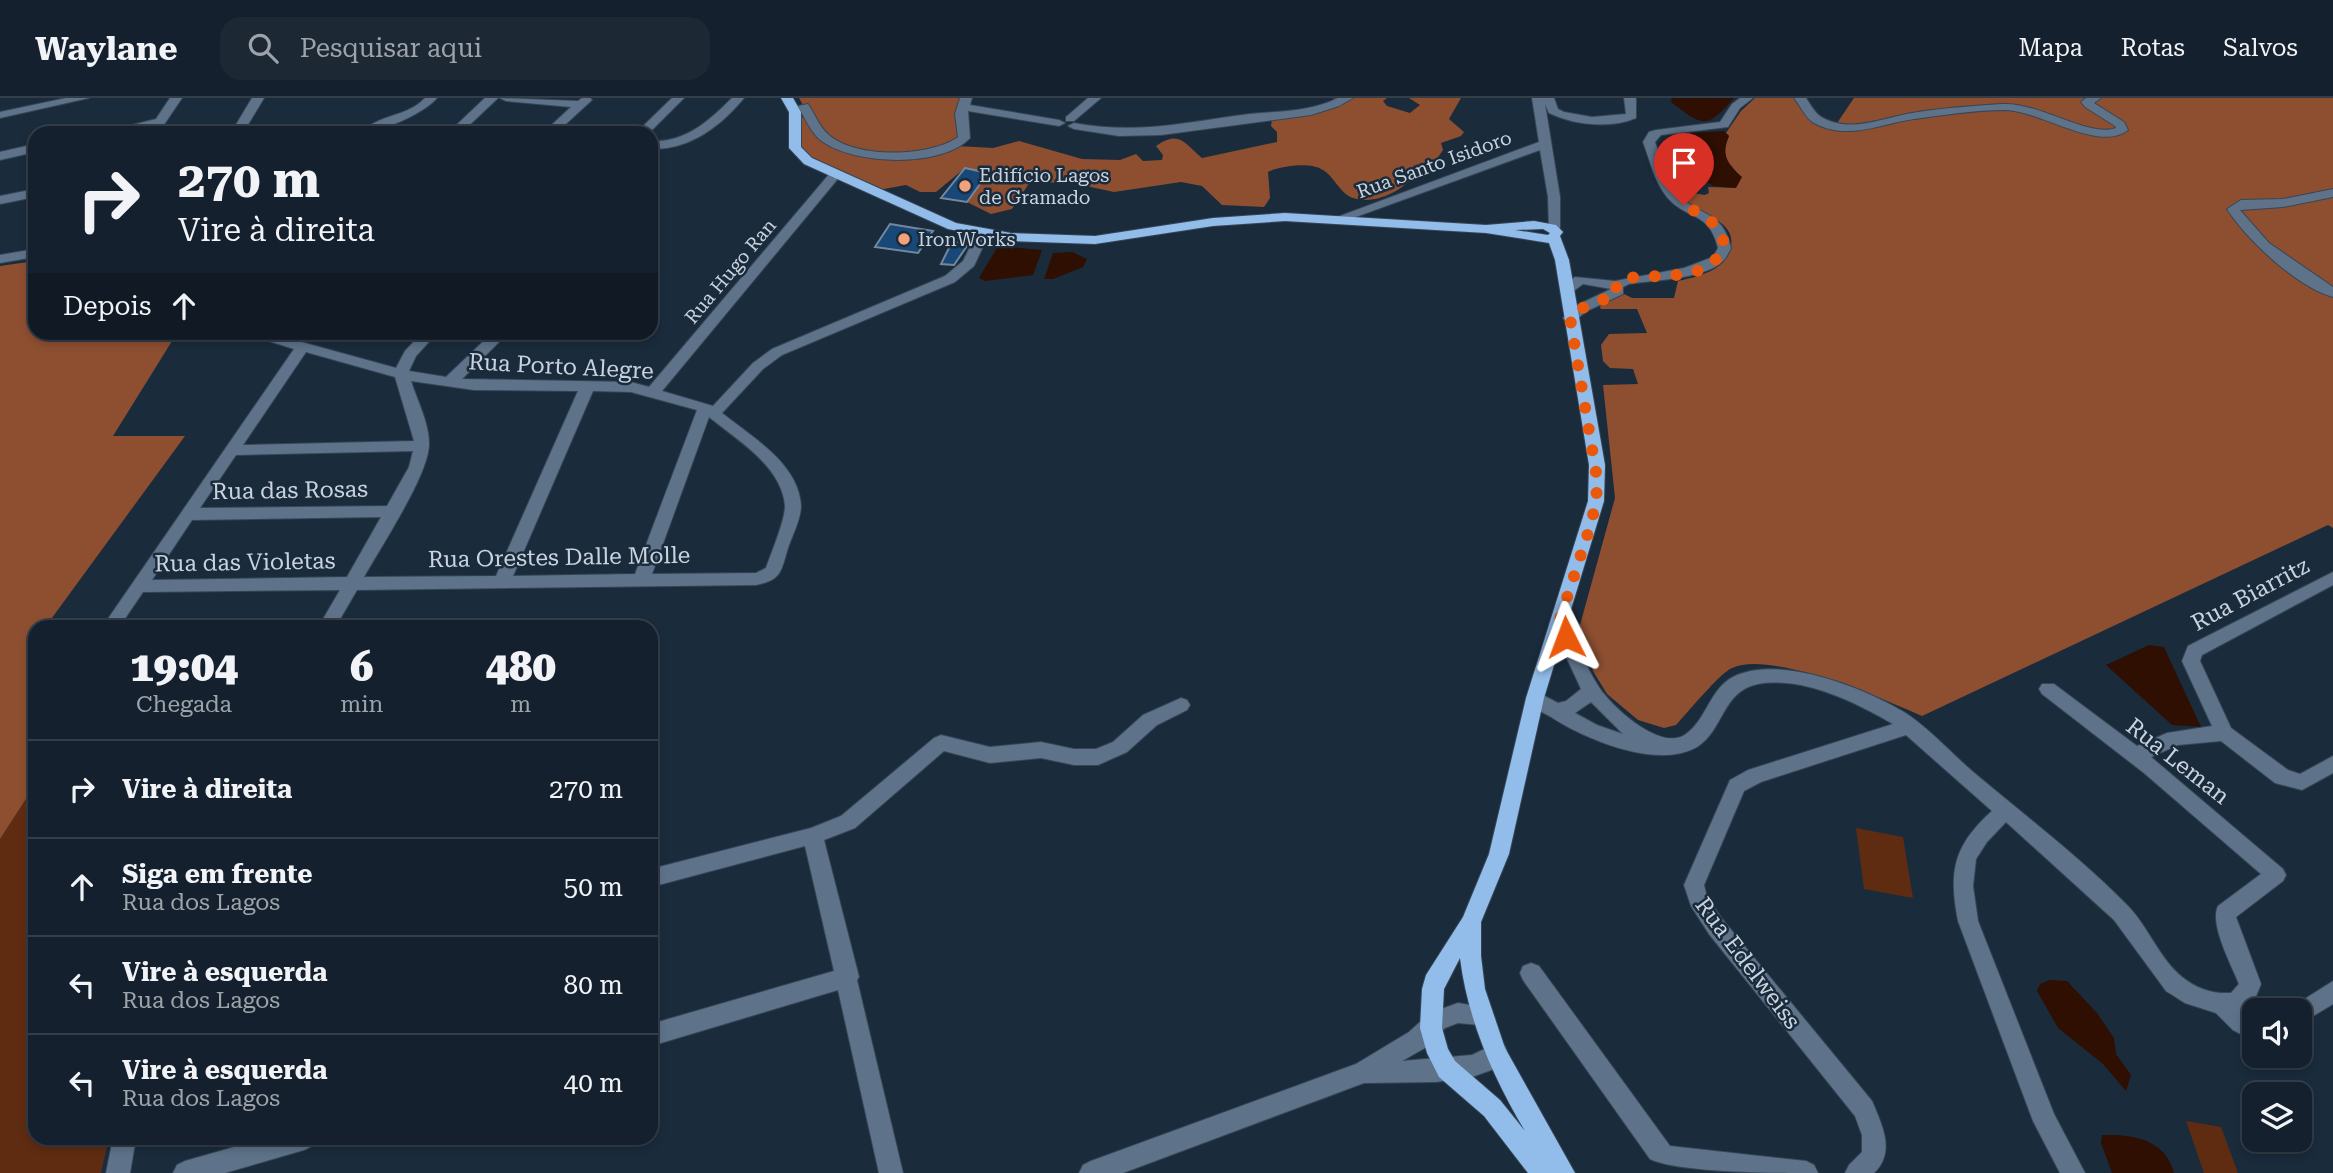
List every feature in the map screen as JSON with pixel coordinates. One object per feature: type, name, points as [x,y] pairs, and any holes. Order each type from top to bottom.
[{"type":"main road","points":[[799,107],[793,134],[800,154],[835,175],[953,226],[983,234],[1028,239],[1095,240],[1236,219],[1338,219],[1541,232],[1573,285],[1570,318],[1598,484],[1592,521],[1535,698],[1499,854],[1471,922],[1446,957],[1437,975],[1433,989],[1431,1028],[1438,1053],[1447,1069],[1513,1130],[1544,1173]]},
{"type":"main road","points":[[1471,922],[1469,970],[1480,1015],[1497,1054],[1563,1173]]},
{"type":"street","points":[[0,116],[83,98]]},
{"type":"street","points":[[157,126],[176,98]]},
{"type":"street","points":[[241,126],[258,98]]},
{"type":"street","points":[[376,126],[421,110],[431,98]]},
{"type":"street","points":[[462,126],[492,98]]},
{"type":"street","points":[[506,98],[585,101]]},
{"type":"street","points":[[658,145],[678,144],[720,116],[738,98]]},
{"type":"street","points":[[1068,123],[1095,98]]},
{"type":"street","points":[[799,107],[825,139],[849,150],[927,154],[947,150],[964,138],[964,102],[1120,135],[1153,134],[1251,118],[1311,112],[1346,98]]},
{"type":"street","points":[[1538,98],[1554,211],[1541,232]]},
{"type":"street","points":[[1548,98],[1553,111],[1562,116],[1621,120],[1632,116],[1630,98]]},
{"type":"street","points":[[1573,285],[1616,285],[1629,278],[1690,272],[1712,263],[1721,253],[1723,238],[1717,226],[1671,194],[1650,137],[1660,132],[1724,125],[1736,106],[1747,98]]},
{"type":"street","points":[[1800,98],[1816,120],[1842,128],[1860,128],[1913,116],[2006,107],[2042,113],[2088,132],[2107,135],[2122,130],[2120,124],[2089,104],[2088,102],[2095,98]]},
{"type":"street","points":[[649,126],[678,99]]},
{"type":"street","points":[[557,126],[585,101]]},
{"type":"street","points":[[140,126],[160,122]]},
{"type":"street","name":"Rua Santo Isidoro","points":[[1338,219],[1543,145]]},
{"type":"street","points":[[0,156],[28,150]]},
{"type":"street","name":"Rua Hugo Ran","points":[[654,391],[835,175]]},
{"type":"street","points":[[2333,193],[2283,204],[2241,204],[2233,209],[2245,225],[2301,275],[2333,293]]},
{"type":"street","points":[[0,200],[28,194]]},
{"type":"street","points":[[642,578],[710,409],[777,352],[961,272],[983,234]]},
{"type":"street","points":[[0,259],[28,254]]},
{"type":"street","points":[[1570,318],[1580,309],[1617,294],[1616,285]]},
{"type":"street","name":"Rua Porto Alegre","points":[[279,340],[449,383],[654,391],[710,409],[778,467],[791,492],[793,508],[773,571],[767,577]]},
{"type":"street","points":[[331,620],[417,467],[422,446],[401,373],[410,354],[423,340]]},
{"type":"street","points":[[449,383],[494,340]]},
{"type":"street","points":[[115,620],[303,346]]},
{"type":"street","points":[[502,581],[587,387]]},
{"type":"street","points":[[233,450],[422,446]]},
{"type":"street","name":"Rua das Rosas","points":[[188,514],[392,511]]},
{"type":"street","name":"Rua Orestes Dalle Molle","points":[[351,583],[767,577]]},
{"type":"street","name":"Rua das Violetas","points":[[139,586],[351,583]]},
{"type":"street","name":"Rua Biarritz","points":[[2224,733],[2191,661],[2194,651],[2329,585]]},
{"type":"street","points":[[1559,622],[1591,691],[1634,733],[1655,745]]},
{"type":"street","points":[[1535,698],[1600,737],[1628,744],[1655,745],[1685,744],[1694,739],[1733,684],[1744,678],[1761,676],[1797,679],[1865,700],[1884,709],[1909,727],[2120,913],[2135,928],[2170,982],[2196,997],[2222,1004],[2242,1024]]},
{"type":"street","name":"Rua Leman","points":[[2048,689],[2137,757],[2275,873],[2276,877],[2230,906],[2225,913],[2228,929],[2250,984],[2249,991],[2239,1001],[2222,1004]]},
{"type":"street","points":[[1557,711],[1572,707],[1591,691]]},
{"type":"street","points":[[658,876],[813,836],[848,822],[941,743],[990,755],[1041,750],[1074,757],[1098,757],[1112,752],[1150,720],[1181,705]]},
{"type":"street","name":"Rua Edelweiss","points":[[1857,1173],[1874,1157],[1874,1135],[1864,1109],[1716,927],[1698,900],[1693,885],[1737,786],[1755,776],[1909,727]]},
{"type":"street","points":[[2137,757],[2152,744],[2162,740],[2224,733],[2289,781],[2302,782],[2333,764]]},
{"type":"street","points":[[2005,811],[1978,835],[1967,855],[1961,890],[1968,921],[2045,1121],[2058,1151],[2073,1173]]},
{"type":"street","points":[[813,836],[848,977],[891,1173]]},
{"type":"street","points":[[1531,973],[1658,1151],[1666,1157],[1807,1173]]},
{"type":"street","points":[[658,1033],[848,977]]},
{"type":"street","points":[[2312,1006],[2333,991]]},
{"type":"street","points":[[1091,1173],[1363,1073],[1417,1041],[1438,1020],[1458,1013],[1480,1015]]},
{"type":"street","points":[[1363,1073],[1465,1070],[1480,1066],[1497,1054]]},
{"type":"street","points":[[118,1173],[124,1145]]},
{"type":"street","points":[[185,1173],[279,1145]]},
{"type":"shaded area","points":[[799,98],[966,98],[957,146],[993,148],[1019,141],[1082,159],[1120,160],[1136,154],[1143,161],[1162,160],[1163,155],[1156,146],[1171,139],[1182,140],[1202,158],[1277,142],[1277,132],[1271,126],[1272,119],[1336,100],[1333,98],[1387,98],[1383,101],[1387,106],[1410,113],[1420,105],[1409,98],[1461,98],[1449,119],[1464,132],[1461,136],[1441,143],[1443,150],[1435,160],[1419,169],[1400,189],[1372,200],[1348,196],[1326,172],[1302,165],[1268,172],[1270,198],[1264,207],[1222,205],[1202,186],[1181,182],[1114,192],[1072,183],[1030,182],[1012,209],[991,214],[967,202],[987,173],[965,168],[936,192],[920,192],[906,185],[873,191],[800,154],[799,125],[804,114],[809,116]]},
{"type":"shaded area","points":[[1672,98],[1734,98],[1717,116],[1704,121],[1690,116],[1671,102]]},
{"type":"shaded area","points":[[1755,98],[1795,98],[1833,129],[1854,98],[2333,98],[2333,528],[2328,525],[1922,716],[1827,679],[1799,671],[1750,664],[1727,671],[1676,725],[1664,728],[1638,720],[1607,694],[1593,671],[1580,625],[1615,498],[1603,385],[1638,384],[1633,369],[1610,368],[1603,361],[1601,345],[1609,334],[1647,333],[1637,309],[1601,309],[1599,305],[1624,294],[1632,298],[1674,298],[1678,281],[1707,273],[1725,259],[1731,241],[1729,232],[1723,224],[1685,201],[1678,193],[1681,191],[1705,195],[1709,193],[1708,187],[1736,188],[1723,150],[1729,136],[1726,133],[1741,111]]},
{"type":"shaded area","points":[[1724,131],[1729,136],[1727,158],[1742,177],[1736,188],[1713,186],[1688,169],[1685,141],[1690,133]]},
{"type":"shaded area","points":[[998,246],[1042,250],[1033,275],[985,281],[979,278]]},
{"type":"shaded area","points":[[1072,252],[1087,259],[1083,267],[1053,279],[1044,279],[1053,253]]},
{"type":"shaded area","points":[[28,262],[28,340],[173,340],[113,436],[185,436],[50,620],[28,620],[28,796],[0,839],[0,266]]},
{"type":"shaded area","points":[[2149,645],[2164,647],[2201,727],[2172,725],[2106,665]]},
{"type":"shaded area","points":[[28,796],[28,1145],[107,1145],[101,1173],[0,1173],[0,839]]},
{"type":"shaded area","points":[[1856,828],[1903,837],[1913,898],[1864,889]]},
{"type":"shaded area","points":[[2050,980],[2067,981],[2097,1013],[2114,1038],[2116,1054],[2131,1075],[2126,1091],[2103,1064],[2058,1028],[2037,991],[2040,984]]},
{"type":"shaded area","points":[[2186,1121],[2221,1127],[2238,1173],[2204,1173]]},
{"type":"shaded area","points":[[2102,1135],[2125,1136],[2146,1141],[2163,1153],[2174,1173],[2112,1173],[2101,1143]]},
{"type":"building","name":"Edifício Lagos de Gramado","points":[[965,168],[988,173],[967,202],[941,198]]},
{"type":"building","name":"IronWorks","points":[[890,224],[933,231],[918,253],[875,247]]},
{"type":"building","points":[[952,242],[969,243],[954,265],[941,264]]},
{"type":"place","name":"Edifício Lagos de Gramado","points":[[965,186]]},
{"type":"place","name":"IronWorks","points":[[904,239]]},
{"type":"route","points":[[1566,637],[1559,622],[1592,521],[1598,484],[1597,465],[1570,318],[1580,309],[1617,294],[1616,285],[1624,279],[1690,272],[1712,263],[1724,246],[1721,231],[1711,220],[1684,205]]}]
